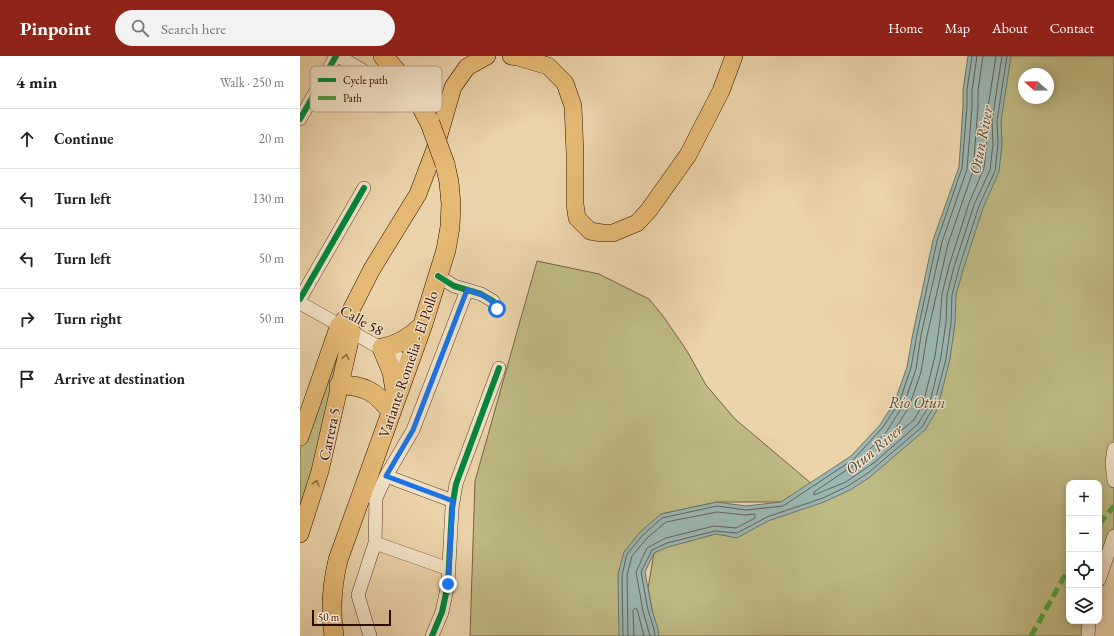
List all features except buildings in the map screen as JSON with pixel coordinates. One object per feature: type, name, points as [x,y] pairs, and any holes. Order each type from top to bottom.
[{"type":"highway","name":"Variante Romelia - El Pollo","points":[[383,56],[392,66]]},
{"type":"highway","name":"Variante Romelia - El Pollo","points":[[334,636],[332,610],[333,582],[338,560],[369,496],[394,405],[423,324],[446,250],[450,227],[451,204],[449,182],[445,164],[430,123],[424,112]]},
{"type":"highway","points":[[339,385],[352,385],[364,388],[375,394],[384,402],[394,405],[392,372],[382,348],[394,346],[405,340],[415,333],[423,324]]},
{"type":"main road","points":[[346,324],[372,269],[418,194],[435,149],[453,88],[467,67],[487,56]]},
{"type":"main road","points":[[511,56],[518,56],[548,66],[565,83],[573,106],[575,154],[574,204],[577,218],[590,230],[602,233],[613,233],[637,223],[649,210],[688,155],[721,91],[734,56]]},
{"type":"main road","name":"Carrera 5","points":[[300,534],[320,471],[339,385],[346,324]]},
{"type":"main road","name":"Carrera 5","points":[[300,437],[346,324]]},
{"type":"street","points":[[331,66],[337,56],[355,66]]},
{"type":"street","points":[[300,119],[310,102]]},
{"type":"street","points":[[300,299],[364,188]]},
{"type":"street","points":[[438,276],[454,286],[481,294],[493,301],[497,309]]},
{"type":"street","points":[[370,636],[358,595],[375,543],[369,496],[386,476],[413,430],[467,290]]},
{"type":"street","name":"Calle 58","points":[[300,304],[346,324],[409,364]]},
{"type":"street","points":[[432,636],[442,612],[448,584],[453,501],[456,484],[498,368]]},
{"type":"street","points":[[1114,449],[1112,463],[1114,481]]},
{"type":"street","points":[[386,476],[453,501]]},
{"type":"street","points":[[1102,571],[1114,536]]},
{"type":"street","points":[[375,543],[449,569]]},
{"type":"street","points":[[1088,636],[1089,624]]},
{"type":"shaded area","points":[[995,56],[1114,56],[1114,534],[1102,570],[1102,480],[1066,480],[1066,624],[1091,624],[1089,636],[657,636],[648,588],[654,553],[697,525],[783,516],[915,436]]},
{"type":"shaded area","points":[[537,261],[599,274],[649,299],[663,316],[687,351],[706,385],[735,419],[819,490],[781,502],[717,502],[661,514],[619,636],[470,636],[475,481]]},
{"type":"shaded area","points":[[339,325],[352,332],[300,534],[300,437]]},
{"type":"water","name":"Río Otún","points":[[968,56],[1011,56],[1001,121],[1002,144],[999,172],[983,208],[963,270],[956,295],[955,323],[950,359],[937,410],[925,430],[870,477],[850,490],[824,502],[768,521],[737,538],[716,534],[668,547],[654,553],[645,572],[652,610],[659,636],[619,636],[618,574],[624,552],[640,532],[661,514],[717,502],[746,506],[781,502],[851,456],[880,425],[895,401],[907,367],[933,240],[959,167],[963,90]]},
{"type":"marked path","points":[[1102,520],[1114,506]]},
{"type":"marked path","points":[[1031,636],[1066,573]]},
{"type":"cycle path","points":[[330,66],[336,56]]},
{"type":"cycle path","points":[[300,119],[310,102]]},
{"type":"cycle path","points":[[300,299],[364,188]]},
{"type":"cycle path","points":[[438,276],[454,286],[481,294],[493,301],[497,309]]},
{"type":"cycle path","points":[[432,636],[442,612],[448,584],[452,508],[456,484],[499,368]]},
{"type":"route","points":[[448,584],[453,501],[386,476],[413,430],[467,290],[481,294],[493,301],[497,309]]},
{"type":"water label","name":"Otun River","points":[[981,140]]},
{"type":"water label","name":"Otun River","points":[[874,449]]}]
